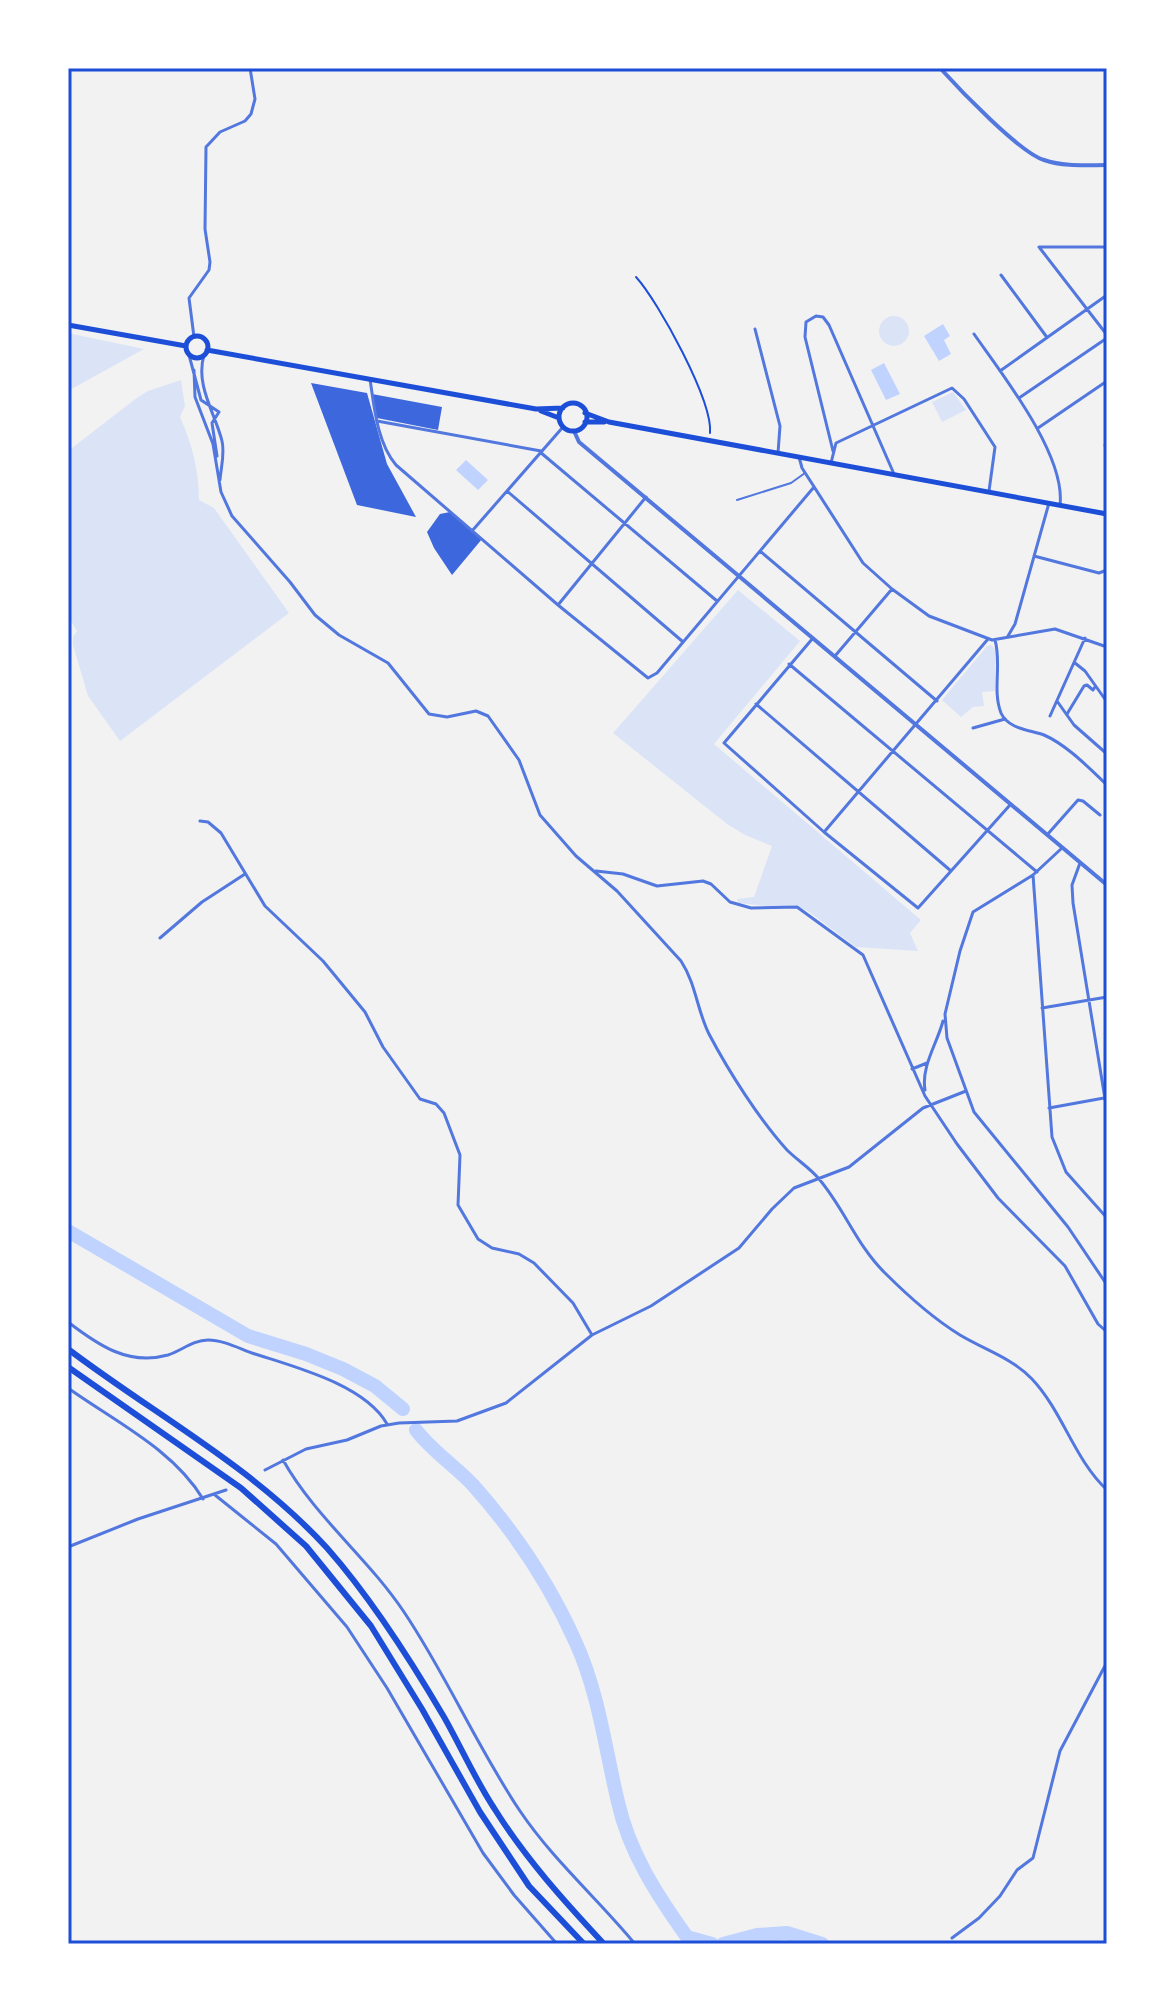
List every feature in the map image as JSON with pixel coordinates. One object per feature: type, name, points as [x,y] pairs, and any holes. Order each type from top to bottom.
[{"type":"highway","points":[[68,1349],[247,1473],[328,1550],[391,1631],[519,1845],[549,1885],[604,1944]]},
{"type":"highway","points":[[68,1367],[241,1488],[306,1546],[371,1626],[480,1812],[529,1886],[584,1944]]},
{"type":"main road","points":[[68,325],[186,346]]},
{"type":"main road","points":[[186,346],[194,337],[203,338],[206,352]]},
{"type":"main road","points":[[186,346],[189,355],[195,358],[206,352],[536,409],[559,418],[563,427],[574,431],[585,422],[609,422]]},
{"type":"main road","points":[[536,409],[563,408],[575,404],[585,413],[609,422],[1107,514]]},
{"type":"main road","points":[[559,418],[563,408]]},
{"type":"main road","points":[[585,413],[585,422]]},
{"type":"street","points":[[194,337],[189,298],[209,270],[210,262],[205,229],[206,147],[220,132],[245,121],[251,114],[255,99],[250,68]]},
{"type":"street","points":[[940,68],[1029,153],[1056,163],[1107,165]]},
{"type":"street","points":[[1019,398],[1107,337],[1039,247],[1107,247]]},
{"type":"street","points":[[1001,275],[1046,337]]},
{"type":"street","points":[[1000,371],[1107,295]]},
{"type":"street","points":[[833,451],[805,337],[805,325],[812,317],[820,315],[826,319],[894,474]]},
{"type":"street","points":[[755,329],[780,426],[778,453]]},
{"type":"street","points":[[974,334],[1038,428],[1057,478],[1060,505]]},
{"type":"street","points":[[206,352],[202,382],[210,408]]},
{"type":"street","points":[[189,355],[201,400],[219,412],[212,427],[218,448],[216,464]]},
{"type":"street","points":[[194,370],[195,397],[213,444],[220,483],[232,516],[323,623],[345,640],[388,663],[429,714],[447,717],[476,711],[493,721],[519,760],[540,815],[576,856],[596,871],[681,961],[689,974],[709,1034],[753,1107],[790,1153],[819,1179],[868,1254],[885,1273],[943,1323],[1016,1364],[1031,1378],[1056,1412],[1086,1465],[1107,1490]]},
{"type":"street","points":[[370,379],[377,421],[386,450],[395,464],[558,605],[649,678],[814,487]]},
{"type":"street","points":[[1038,428],[1107,381]]},
{"type":"street","points":[[831,463],[838,442],[945,390],[955,389],[995,447],[989,491]]},
{"type":"street","points":[[214,419],[223,447],[220,483]]},
{"type":"street","points":[[377,421],[541,452],[717,601]]},
{"type":"street","points":[[472,531],[563,427]]},
{"type":"street","points":[[574,431],[579,442],[1107,885]]},
{"type":"street","points":[[830,438],[838,442]]},
{"type":"street","points":[[1107,440],[1107,455]]},
{"type":"street","points":[[799,457],[805,473],[863,563],[929,616],[988,639],[1055,629],[1107,647]]},
{"type":"street","points":[[507,491],[682,641]]},
{"type":"street","points":[[558,605],[646,497]]},
{"type":"street","points":[[1008,637],[1015,624],[1049,503]]},
{"type":"street","points":[[759,551],[937,701]]},
{"type":"street","points":[[1034,556],[1099,573],[1106,571]]},
{"type":"street","points":[[835,656],[892,589]]},
{"type":"street","points":[[813,638],[724,743],[824,832],[918,908],[1010,805]]},
{"type":"street","points":[[1050,716],[1085,638]]},
{"type":"street","points":[[824,832],[988,639]]},
{"type":"street","points":[[995,640],[998,649],[997,695],[1005,719],[1057,743],[1107,785]]},
{"type":"street","points":[[1075,663],[1085,671],[1107,702]]},
{"type":"street","points":[[789,664],[894,750],[1035,874],[1052,1137],[1060,1161],[1080,1190],[1107,1218]]},
{"type":"street","points":[[1066,715],[1084,686],[1093,690],[1095,687]]},
{"type":"street","points":[[1057,701],[1087,738],[1107,754]]},
{"type":"street","points":[[756,704],[952,872]]},
{"type":"street","points":[[973,728],[1005,719]]},
{"type":"street","points":[[1047,835],[1078,800],[1100,815]]},
{"type":"street","points":[[200,821],[208,822],[221,833],[265,906],[323,961],[365,1012],[383,1047],[420,1099],[436,1104],[444,1113],[460,1155],[458,1205],[478,1239],[492,1248],[519,1254],[534,1263],[573,1303],[592,1335]]},
{"type":"street","points":[[923,1108],[923,1077],[936,1045],[973,912],[1035,874],[1062,848]]},
{"type":"street","points":[[1080,863],[1072,885],[1073,903],[1107,1111]]},
{"type":"street","points":[[596,871],[623,874],[657,886],[703,881],[711,884],[730,902],[751,908],[794,907],[863,955],[925,1096],[981,1179],[1065,1266],[1098,1324],[1107,1332]]},
{"type":"street","points":[[160,938],[202,902],[245,874]]},
{"type":"street","points":[[1042,1008],[1107,997]]},
{"type":"street","points":[[945,1014],[950,1045],[977,1117],[1068,1227],[1107,1285]]},
{"type":"street","points":[[936,1045],[943,1041],[950,1045]]},
{"type":"street","points":[[912,1069],[927,1063]]},
{"type":"street","points":[[265,1470],[312,1447],[347,1440],[387,1424],[457,1421],[497,1407],[520,1394],[592,1335],[651,1306],[724,1260],[794,1188],[849,1167],[923,1108],[966,1091]]},
{"type":"street","points":[[1049,1108],[1106,1098]]},
{"type":"street","points":[[68,1322],[102,1348],[130,1357],[155,1358],[207,1340],[219,1341],[287,1363],[361,1398],[382,1415],[387,1424]]},
{"type":"street","points":[[68,1388],[165,1457],[183,1472],[203,1499]]},
{"type":"street","points":[[283,1460],[309,1497],[403,1610],[451,1688],[501,1782],[537,1836],[635,1944]]},
{"type":"street","points":[[68,1547],[138,1519],[226,1490]]},
{"type":"street","points":[[215,1495],[276,1544],[347,1627],[387,1688],[483,1853],[514,1895],[557,1944]]},
{"type":"street","points":[[952,1938],[979,1918],[1000,1896],[1017,1870],[1033,1858],[1060,1751],[1107,1662]]},
{"type":"lane","points":[[737,500],[791,483],[805,473]]},
{"type":"path","points":[[636,277],[659,311],[699,388],[711,425],[709,441]]},
{"type":"shaded area","points":[[894,316],[905,320],[909,331],[905,342],[894,346],[883,342],[879,331],[883,320]]},
{"type":"shaded area","points":[[68,333],[144,349],[68,391]]},
{"type":"shaded area","points":[[181,380],[185,406],[180,417],[194,457],[199,500],[214,508],[289,613],[120,741],[88,696],[73,645],[77,631],[68,616],[68,451],[138,397]]},
{"type":"shaded area","points":[[953,392],[966,410],[942,422],[932,402]]},
{"type":"shaded area","points":[[738,590],[800,641],[714,744],[921,920],[910,933],[918,951],[856,947],[795,905],[777,907],[738,903],[737,899],[754,897],[772,846],[727,824],[613,733]]},
{"type":"shaded area","points":[[991,645],[996,650],[995,691],[982,692],[984,706],[973,707],[961,717],[942,700]]},
{"type":"water","points":[[943,324],[950,336],[944,340],[951,354],[939,361],[924,336]]},
{"type":"water","points":[[884,363],[900,394],[886,400],[871,370]]},
{"type":"water","points":[[466,460],[488,480],[478,490],[456,470]]},
{"type":"building","points":[[311,383],[367,393],[387,464],[416,517],[357,505]]},
{"type":"building","points":[[372,394],[442,407],[438,430],[377,418]]},
{"type":"building","points":[[450,512],[482,539],[452,575],[427,532],[440,514]]},
{"type":"waterway","points":[[68,1231],[248,1336],[343,1369],[375,1386],[403,1409]]},
{"type":"waterway","points":[[416,1430],[488,1503],[517,1540],[555,1601],[584,1662],[623,1820],[637,1856],[687,1937],[712,1944]]},
{"type":"waterway","points":[[723,1944],[757,1935],[787,1933],[822,1944]]}]
